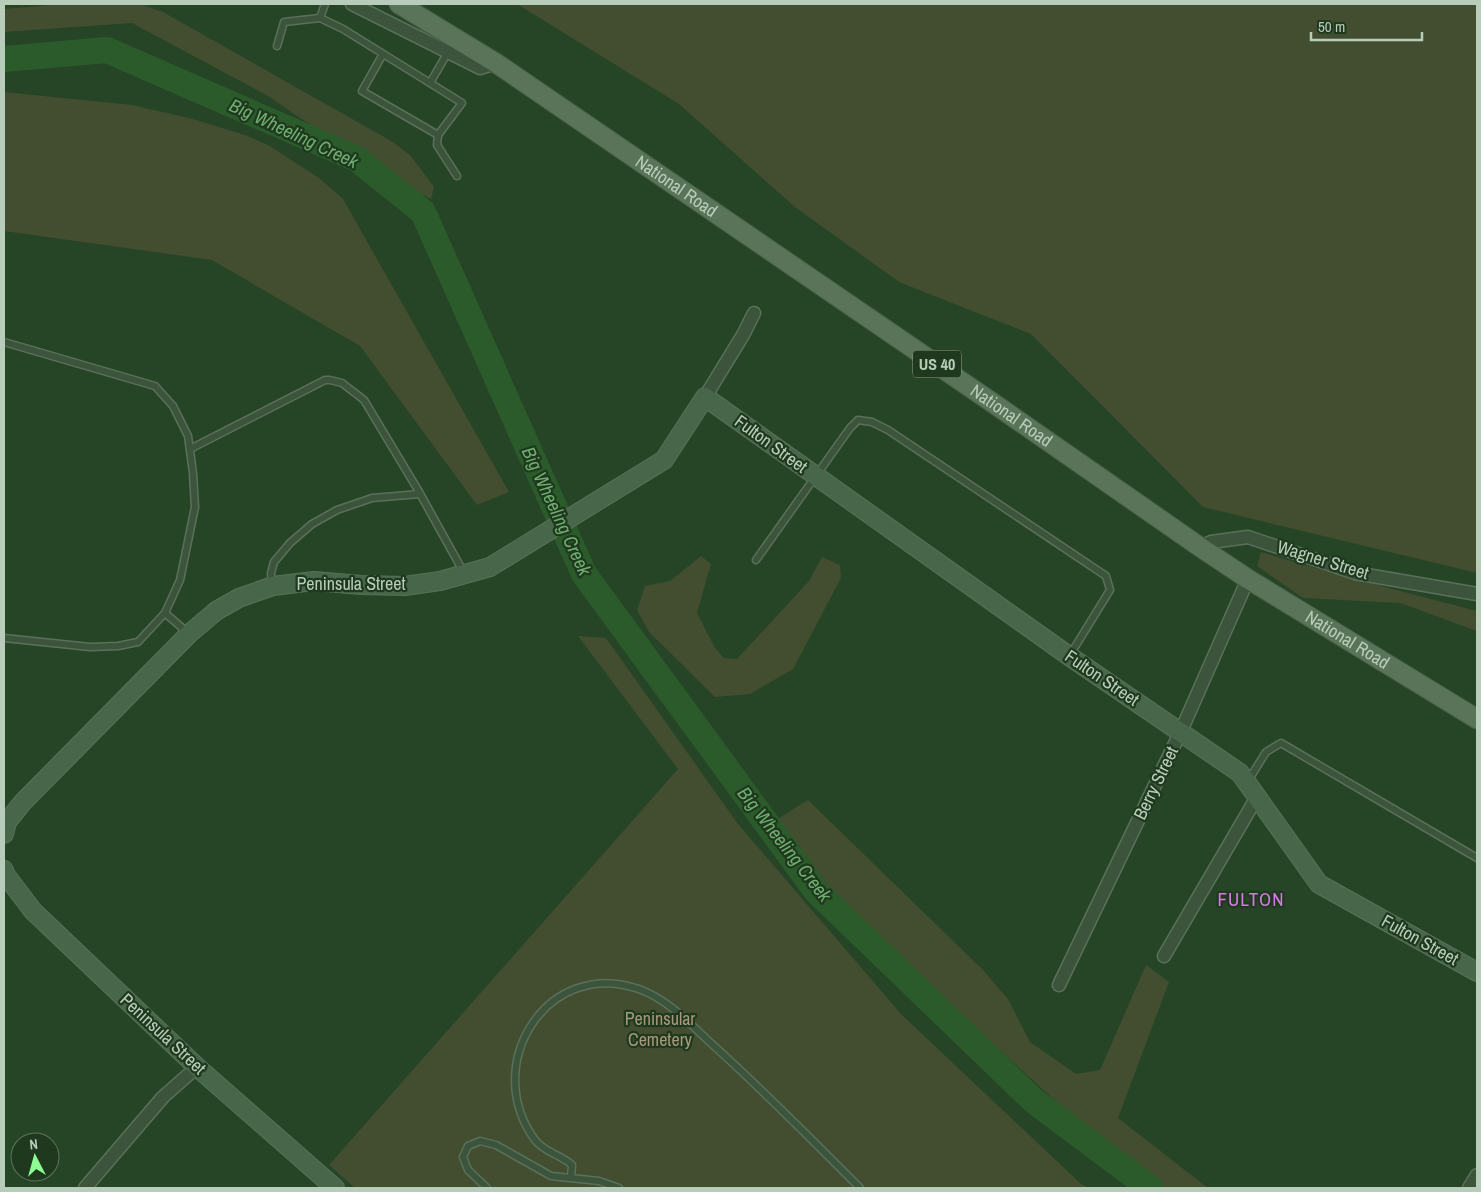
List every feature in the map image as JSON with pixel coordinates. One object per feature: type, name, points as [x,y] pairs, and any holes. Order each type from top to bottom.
[{"type":"main road","name":"National Road","points":[[399,4],[496,63],[1248,579],[1477,719]]},
{"type":"street","points":[[352,4],[480,68],[496,63]]},
{"type":"street","points":[[706,397],[754,313]]},
{"type":"street","name":"Fulton Street","points":[[706,397],[814,476],[1069,656],[1240,773],[1319,884],[1477,972]]},
{"type":"street","name":"Peninsula Street","points":[[4,834],[7,822],[23,802],[189,634],[216,611],[239,598],[273,586],[314,581],[405,586],[440,581],[490,567],[664,460],[706,397]]},
{"type":"street","name":"Wagner Street","points":[[1200,547],[1211,542],[1248,537],[1355,573],[1477,594]]},
{"type":"street","name":"Berry Street","points":[[1059,985],[1181,731],[1248,579]]},
{"type":"street","points":[[1164,956],[1257,797]]},
{"type":"street","name":"Peninsula Street","points":[[4,870],[5,874],[34,910],[196,1067],[335,1188]]},
{"type":"street","points":[[85,1188],[163,1097],[196,1067]]},
{"type":"street","points":[[1469,1188],[1477,1175]]},
{"type":"lane","points":[[320,18],[325,4]]},
{"type":"lane","points":[[277,46],[284,22],[320,18],[343,29],[462,103],[438,135],[437,145],[457,176]]},
{"type":"lane","points":[[430,83],[448,52]]},
{"type":"lane","points":[[383,54],[362,92],[438,135]]},
{"type":"lane","points":[[4,342],[155,386],[173,406],[188,436],[196,507],[180,580],[165,613],[138,642],[118,646],[90,647],[4,638]]},
{"type":"lane","points":[[190,449],[325,380],[342,383],[364,400],[420,494],[464,574]]},
{"type":"lane","points":[[756,560],[850,428],[858,420],[872,422],[888,430],[1106,576],[1110,590],[1069,656]]},
{"type":"lane","points":[[273,586],[270,573],[274,562],[290,543],[312,524],[337,510],[372,498],[420,494]]},
{"type":"lane","points":[[165,613],[189,634]]},
{"type":"lane","points":[[1247,782],[1266,752],[1280,743],[1477,858]]},
{"type":"lane","points":[[572,1177],[572,1165],[536,1141],[525,1121],[518,1101],[515,1079],[518,1055],[527,1032],[542,1011],[561,994],[588,984],[615,982],[641,990],[672,1007],[751,1079],[860,1188]]},
{"type":"lane","points":[[486,1188],[468,1170],[463,1157],[468,1146],[480,1141],[496,1145],[551,1176],[599,1181],[619,1188]]},
{"type":"green space","points":[[64,4],[140,4],[163,12],[393,142],[411,156],[434,187],[431,199],[384,175],[268,96],[132,23],[4,32],[4,9]]},
{"type":"green space","points":[[517,4],[1477,4],[1477,573],[1203,507],[1031,334],[899,282],[795,207],[679,104]]},
{"type":"green space","points":[[4,92],[132,105],[193,119],[245,135],[270,146],[319,178],[343,199],[509,492],[477,505],[360,346],[212,260],[4,231]]},
{"type":"green space","points":[[1261,552],[1339,575],[1477,611],[1477,631],[1400,603],[1303,598],[1257,566]]},
{"type":"green space","points":[[701,556],[711,564],[697,613],[715,648],[724,658],[737,659],[809,581],[822,557],[840,565],[841,578],[793,669],[750,694],[715,697],[649,632],[637,610],[645,586],[670,581]]},
{"type":"green space","name":"Peninsular Cemetery","points":[[578,636],[606,638],[738,824],[901,1014],[1080,1183],[1088,1188],[355,1188],[329,1165],[678,769]]},
{"type":"green space","points":[[808,800],[982,969],[1008,999],[1030,1042],[1076,1074],[1100,1070],[1146,965],[1169,982],[1118,1118],[1208,1188],[1163,1188],[1111,1152],[849,912],[776,820]]},
{"type":"waterway","name":"Big Wheeling Creek","points":[[4,59],[107,50],[357,159],[423,212],[584,574],[817,892],[1034,1101],[1150,1188]]},
{"type":"district","name":"FULTON","points":[[1251,899]]}]
